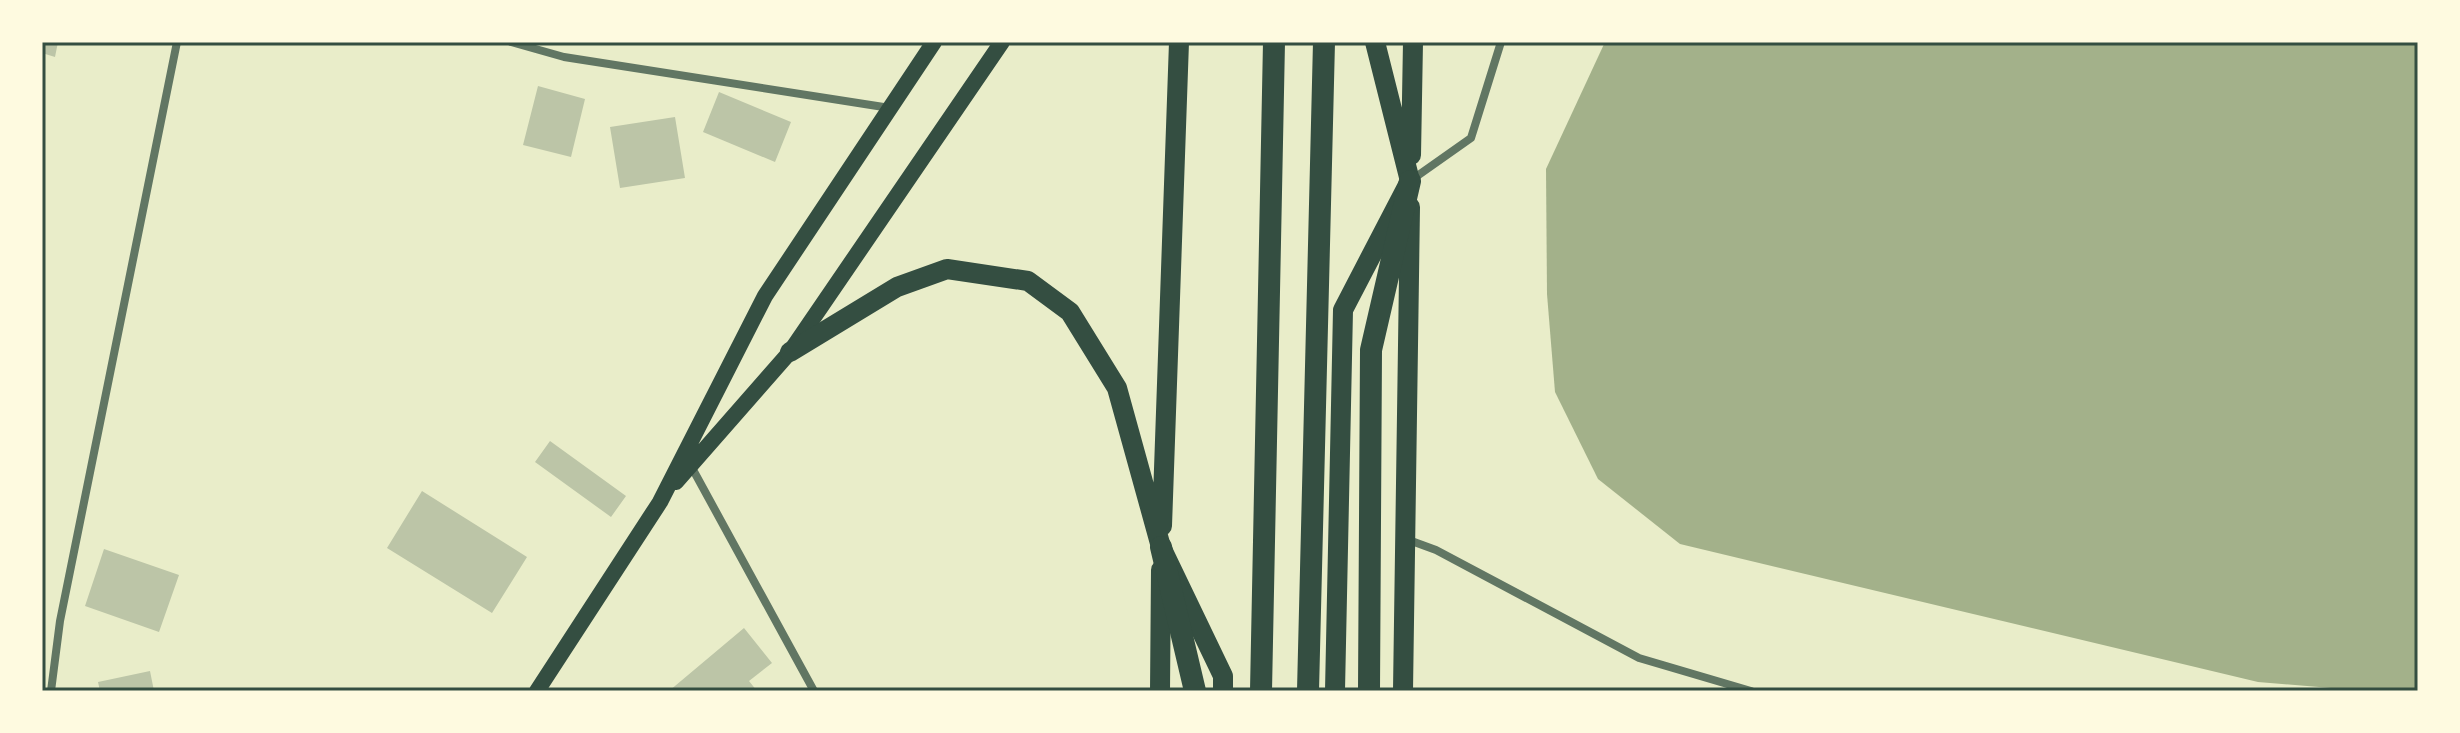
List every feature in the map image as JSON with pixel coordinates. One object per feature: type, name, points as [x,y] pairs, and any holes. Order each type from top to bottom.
[{"type":"highway","points":[[1261,691],[1274,42]]},
{"type":"highway","points":[[1308,691],[1324,42]]},
{"type":"highway","points":[[1369,691],[1371,350],[1410,181]]},
{"type":"highway","points":[[1161,547],[1195,691]]},
{"type":"main road","points":[[537,691],[660,502],[765,296],[934,42]]},
{"type":"main road","points":[[660,502],[790,352],[1002,42]]},
{"type":"main road","points":[[1160,691],[1161,547],[1179,42]]},
{"type":"main road","points":[[1335,691],[1343,310],[1410,181],[1375,42]]},
{"type":"main road","points":[[1403,691],[1413,42]]},
{"type":"main road","points":[[790,352],[897,287],[947,269],[1028,281],[1070,312],[1117,388],[1161,547],[1223,676],[1223,691]]},
{"type":"street","points":[[51,691],[60,621],[177,42]]},
{"type":"street","points":[[511,42],[564,57],[890,108]]},
{"type":"street","points":[[1410,181],[1471,138],[1501,42]]},
{"type":"street","points":[[691,466],[814,691]]},
{"type":"street","points":[[1405,539],[1436,550],[1639,658],[1751,691]]},
{"type":"shaded area","points":[[1605,42],[2418,42],[2418,691],[2367,691],[2258,682],[1680,544],[1598,479],[1555,392],[1547,294],[1546,169]]},
{"type":"building","points":[[42,42],[58,42],[55,57],[42,53]]},
{"type":"building","points":[[538,86],[585,99],[571,157],[523,145]]},
{"type":"building","points":[[719,92],[791,122],[775,162],[703,132]]},
{"type":"building","points":[[675,117],[685,178],[620,188],[610,127]]},
{"type":"building","points":[[550,441],[626,496],[611,517],[535,462]]},
{"type":"building","points":[[422,491],[527,557],[492,613],[387,548]]},
{"type":"building","points":[[104,549],[179,575],[159,632],[85,606]]},
{"type":"building","points":[[744,628],[772,663],[749,681],[757,691],[669,691]]},
{"type":"building","points":[[150,671],[154,691],[100,691],[98,682]]}]
